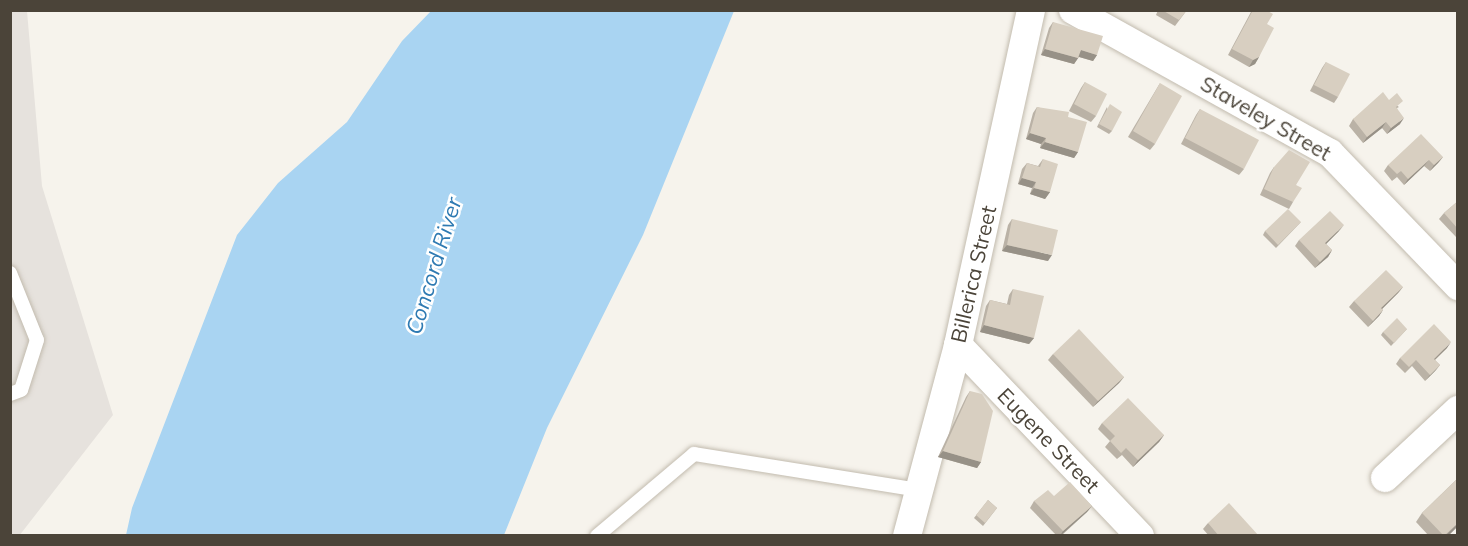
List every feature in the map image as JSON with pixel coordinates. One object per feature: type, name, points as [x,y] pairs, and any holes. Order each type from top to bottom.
[{"type":"street","name":"Billerica Street","points":[[907,536],[958,345],[1031,10]]},
{"type":"street","name":"Staveley Street","points":[[1073,10],[1330,153],[1458,286]]},
{"type":"street","name":"Eugene Street","points":[[958,345],[1140,536]]},
{"type":"street","points":[[1385,478],[1458,410]]},
{"type":"lane","points":[[10,273],[37,340],[21,390],[10,394]]},
{"type":"lane","points":[[597,536],[693,454],[920,490]]},
{"type":"shaded area","points":[[10,11],[27,11],[42,186],[113,415],[19,536],[10,535]]},
{"type":"water","name":"Concord River","points":[[432,10],[734,11],[643,235],[547,428],[504,535],[126,535],[132,508],[237,235],[278,183],[347,122],[402,41]]},
{"type":"building","points":[[1162,10],[1187,10],[1179,20]]},
{"type":"building","points":[[1253,10],[1266,10],[1273,14],[1267,24],[1274,28],[1259,57],[1253,60],[1232,49]]},
{"type":"building","points":[[1053,22],[1103,36],[1097,55],[1081,50],[1078,58],[1045,49]]},
{"type":"building","points":[[1326,62],[1350,74],[1338,97],[1314,85]]},
{"type":"building","points":[[1085,82],[1107,94],[1096,116],[1074,104]]},
{"type":"building","points":[[1160,83],[1182,96],[1155,144],[1133,131]]},
{"type":"building","points":[[1383,92],[1389,100],[1397,93],[1403,101],[1396,107],[1404,118],[1391,128],[1386,122],[1367,137],[1353,119]]},
{"type":"building","points":[[1110,104],[1122,112],[1112,131],[1099,124]]},
{"type":"building","points":[[1037,107],[1069,112],[1068,117],[1087,122],[1078,152],[1045,142],[1046,138],[1030,133]]},
{"type":"building","points":[[1200,109],[1259,140],[1244,169],[1185,138]]},
{"type":"building","points":[[1421,134],[1443,157],[1434,165],[1429,160],[1408,179],[1401,171],[1397,174],[1388,165]]},
{"type":"building","points":[[1289,150],[1310,162],[1296,185],[1302,188],[1293,202],[1264,189],[1274,167]]},
{"type":"building","points":[[1043,159],[1058,164],[1050,192],[1034,188],[1036,182],[1022,178],[1027,163],[1040,167]]},
{"type":"building","points":[[1458,201],[1458,229],[1444,213]]},
{"type":"building","points":[[1288,209],[1301,222],[1278,245],[1265,231]]},
{"type":"building","points":[[1330,211],[1344,225],[1325,243],[1332,250],[1320,262],[1299,240]]},
{"type":"building","points":[[1012,219],[1058,230],[1052,255],[1007,245]]},
{"type":"building","points":[[1386,270],[1403,287],[1381,308],[1383,310],[1373,321],[1354,301]]},
{"type":"building","points":[[1013,289],[1044,296],[1034,338],[984,325],[990,300],[1010,305]]},
{"type":"building","points":[[1397,318],[1407,329],[1394,343],[1383,332]]},
{"type":"building","points":[[1434,324],[1451,342],[1434,359],[1440,365],[1430,375],[1416,360],[1409,367],[1400,358]]},
{"type":"building","points":[[1079,329],[1124,377],[1098,401],[1053,354]]},
{"type":"building","points":[[970,391],[982,394],[993,411],[981,462],[943,451]]},
{"type":"building","points":[[1128,398],[1164,435],[1138,460],[1126,448],[1121,453],[1110,441],[1115,436],[1102,423]]},
{"type":"building","points":[[1458,478],[1458,523],[1444,536],[1422,513]]},
{"type":"building","points":[[1070,482],[1092,506],[1063,531],[1034,501],[1048,490],[1054,496]]},
{"type":"building","points":[[988,500],[997,508],[985,523],[976,515]]},
{"type":"building","points":[[1229,503],[1259,536],[1219,536],[1208,523]]}]
